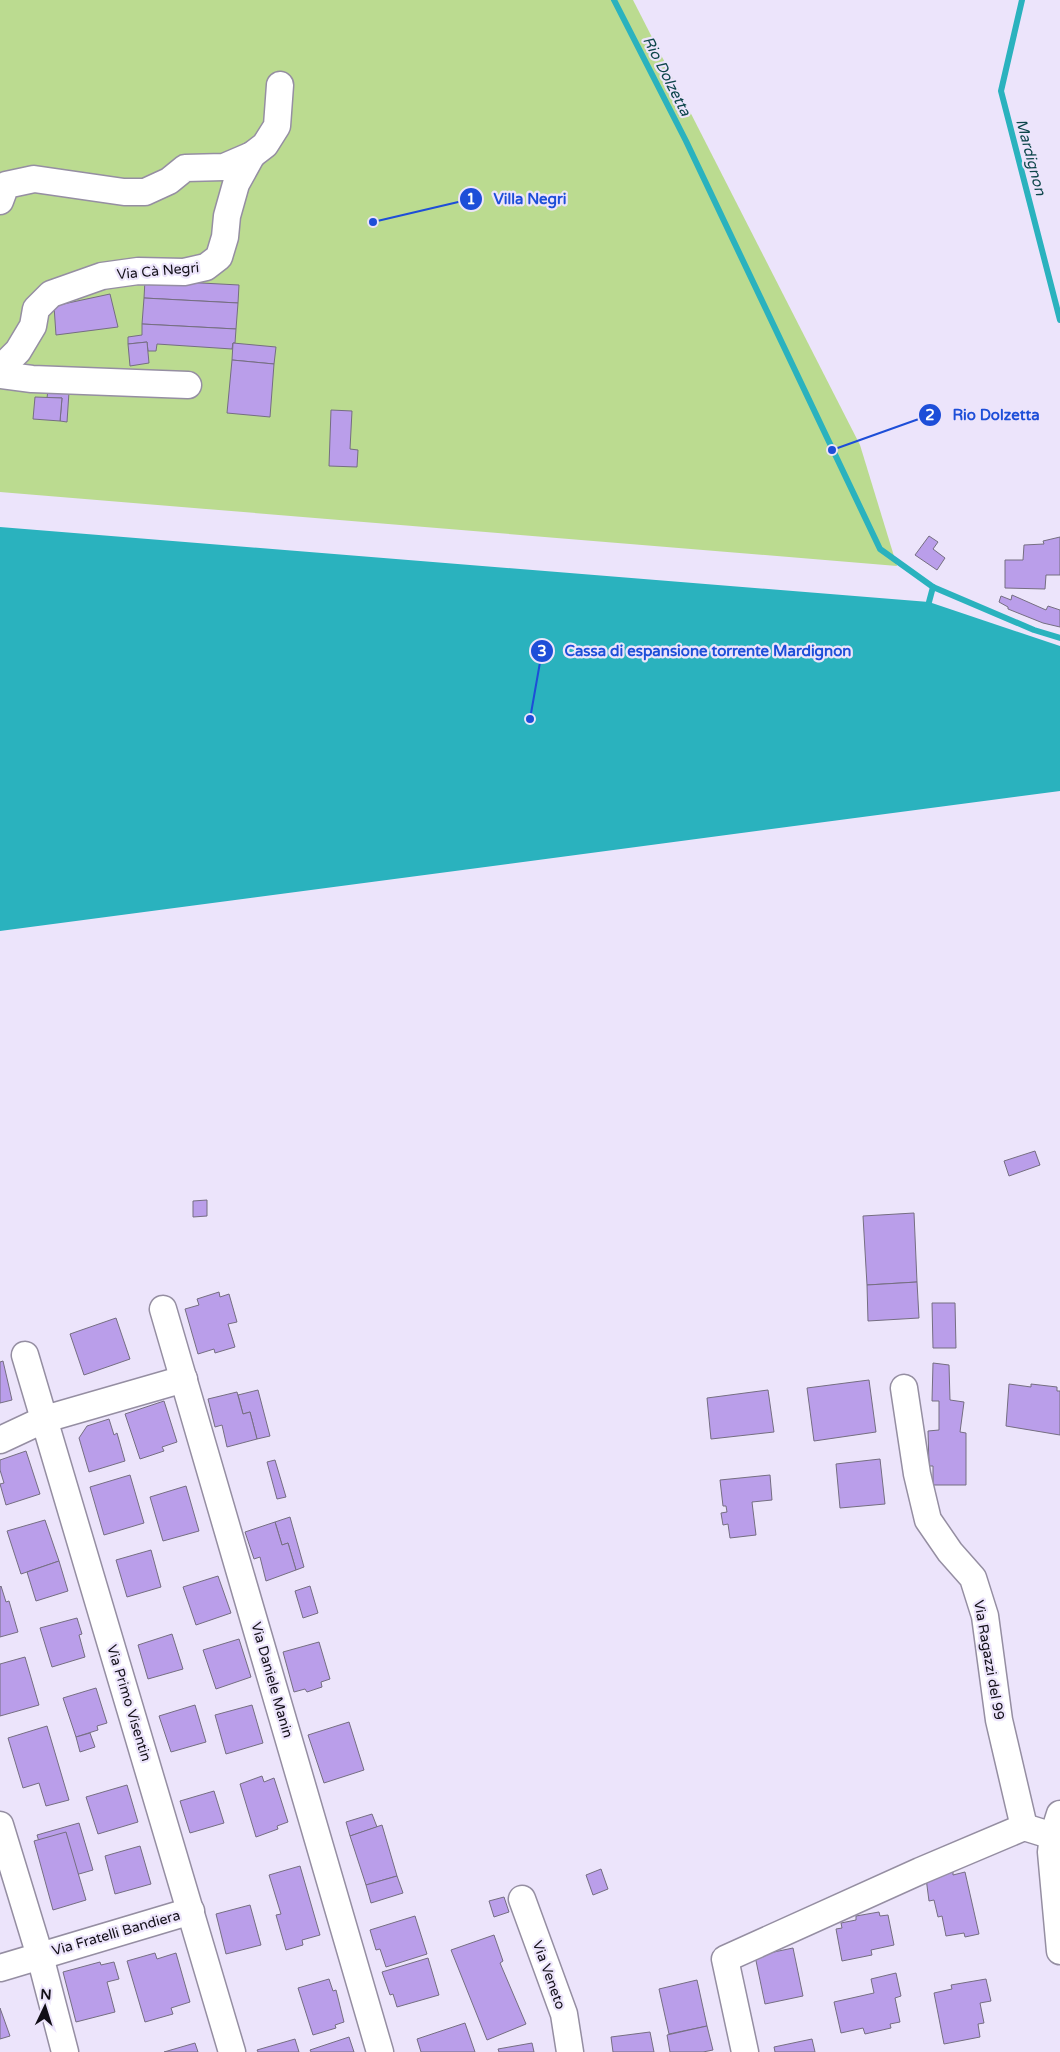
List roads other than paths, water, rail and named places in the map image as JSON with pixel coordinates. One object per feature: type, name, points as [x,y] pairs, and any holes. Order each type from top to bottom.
[{"type":"street","name":"Via Cà Negri","points":[[0,201],[6,185],[34,178],[124,192],[146,192],[169,181],[185,168],[224,168],[252,155],[265,145],[277,126],[280,85]]},
{"type":"street","name":"Via Cà Negri","points":[[0,369],[18,351],[33,326],[36,309],[51,294],[102,276],[138,271],[184,272],[206,267],[219,257],[227,216],[236,184],[252,155]]},
{"type":"street","points":[[0,376],[32,380],[188,384]]},
{"type":"street","name":"Via Daniele Manin","points":[[163,1309],[380,2052]]},
{"type":"street","name":"Via Primo Visentin","points":[[25,1356],[232,2052]]},
{"type":"street","points":[[0,1440],[44,1420],[184,1379]]},
{"type":"street","name":"Via Ragazzi del 99","points":[[904,1388],[917,1474],[928,1520],[950,1552],[973,1578],[985,1616],[999,1720],[1024,1827]]},
{"type":"street","points":[[0,1825],[40,1956]]},
{"type":"street","points":[[745,2052],[724,1959],[920,1871],[1024,1827],[1056,1825],[1052,1852],[1060,1951]]},
{"type":"street","name":"Via Veneto","points":[[522,1899],[564,2014],[570,2052]]},
{"type":"street","name":"Via Fratelli Bandiera","points":[[0,1968],[191,1911]]},
{"type":"street","name":"Via Fratelli Bandiera","points":[[40,1956],[65,2052]]},
{"type":"water","points":[[0,527],[929,602],[1060,646],[1060,791],[0,931]]},
{"type":"waterway","name":"Rio Dolzetta","points":[[614,0],[686,141],[880,549],[933,587],[1034,630],[1060,638]]},
{"type":"waterway","name":"Mardignon","points":[[1022,0],[1001,91],[1060,320]]},
{"type":"waterway","points":[[929,602],[933,587]]},
{"type":"place","name":"Villa Negri","points":[[373,222]]},
{"type":"place","name":"Rio Dolzetta","points":[[832,450]]},
{"type":"place","name":"Cassa di espansione torrente Mardignon","points":[[530,719]]}]
